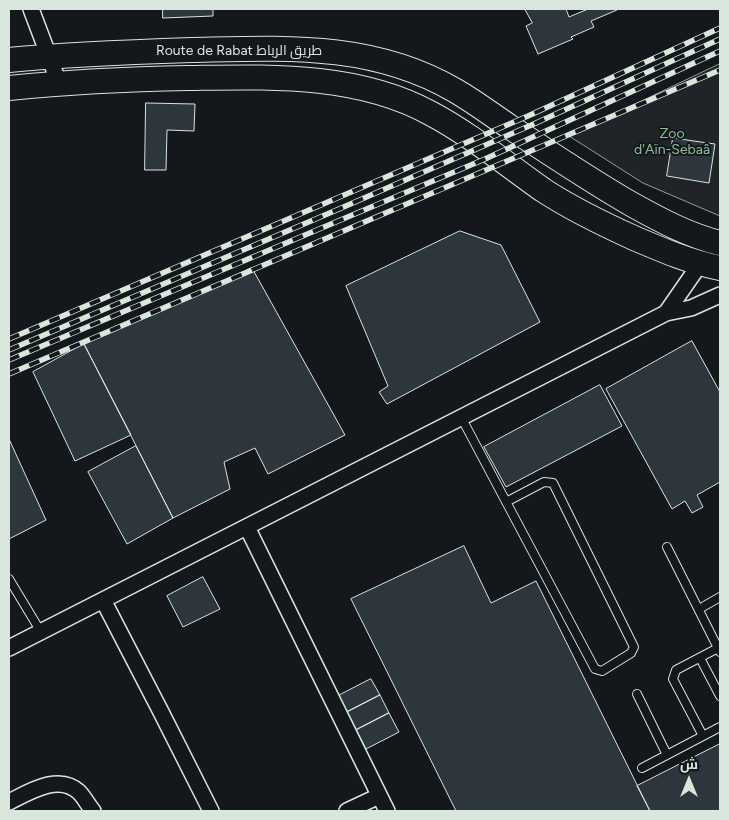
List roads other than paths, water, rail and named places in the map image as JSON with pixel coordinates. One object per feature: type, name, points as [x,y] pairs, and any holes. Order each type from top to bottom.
[{"type":"main road","name":"Route de Rabat طريق الرباط","points":[[9,60],[49,56],[168,51],[298,48],[330,50],[380,60],[409,70],[455,91],[616,195],[679,228],[720,243]]},
{"type":"main road","name":"Route de Rabat طريق الرباط","points":[[9,88],[59,83],[160,79],[278,78],[353,85],[401,100],[428,112],[451,125],[544,191],[610,227],[661,249],[710,266]]},
{"type":"street","points":[[31,9],[59,83]]},
{"type":"street","points":[[666,313],[710,266]]},
{"type":"street","points":[[9,648],[666,313],[719,301]]},
{"type":"street","points":[[247,527],[387,811]]},
{"type":"street","points":[[103,600],[211,811]]},
{"type":"street","points":[[9,802],[37,788],[61,784],[73,787],[80,793],[93,811]]},
{"type":"street","points":[[347,811],[379,796]]},
{"type":"lane","points":[[461,418],[594,669],[602,671],[631,653],[634,647],[553,483],[544,482],[506,502]]},
{"type":"lane","points":[[667,547],[719,650],[676,670],[673,679],[703,736]]},
{"type":"lane","points":[[9,579],[41,632]]},
{"type":"lane","points":[[699,609],[720,597]]},
{"type":"lane","points":[[700,658],[720,696]]},
{"type":"lane","points":[[638,694],[667,755]]},
{"type":"lane","points":[[642,768],[720,727]]},
{"type":"railway","points":[[9,339],[528,116],[720,28]]},
{"type":"railway","points":[[9,350],[536,123],[720,39]]},
{"type":"railway","points":[[9,360],[485,159],[720,51]]},
{"type":"railway","points":[[9,374],[720,70]]},
{"type":"park label","name":"Zoo d'Aïn-Sebaâ","points":[[672,142]]}]
